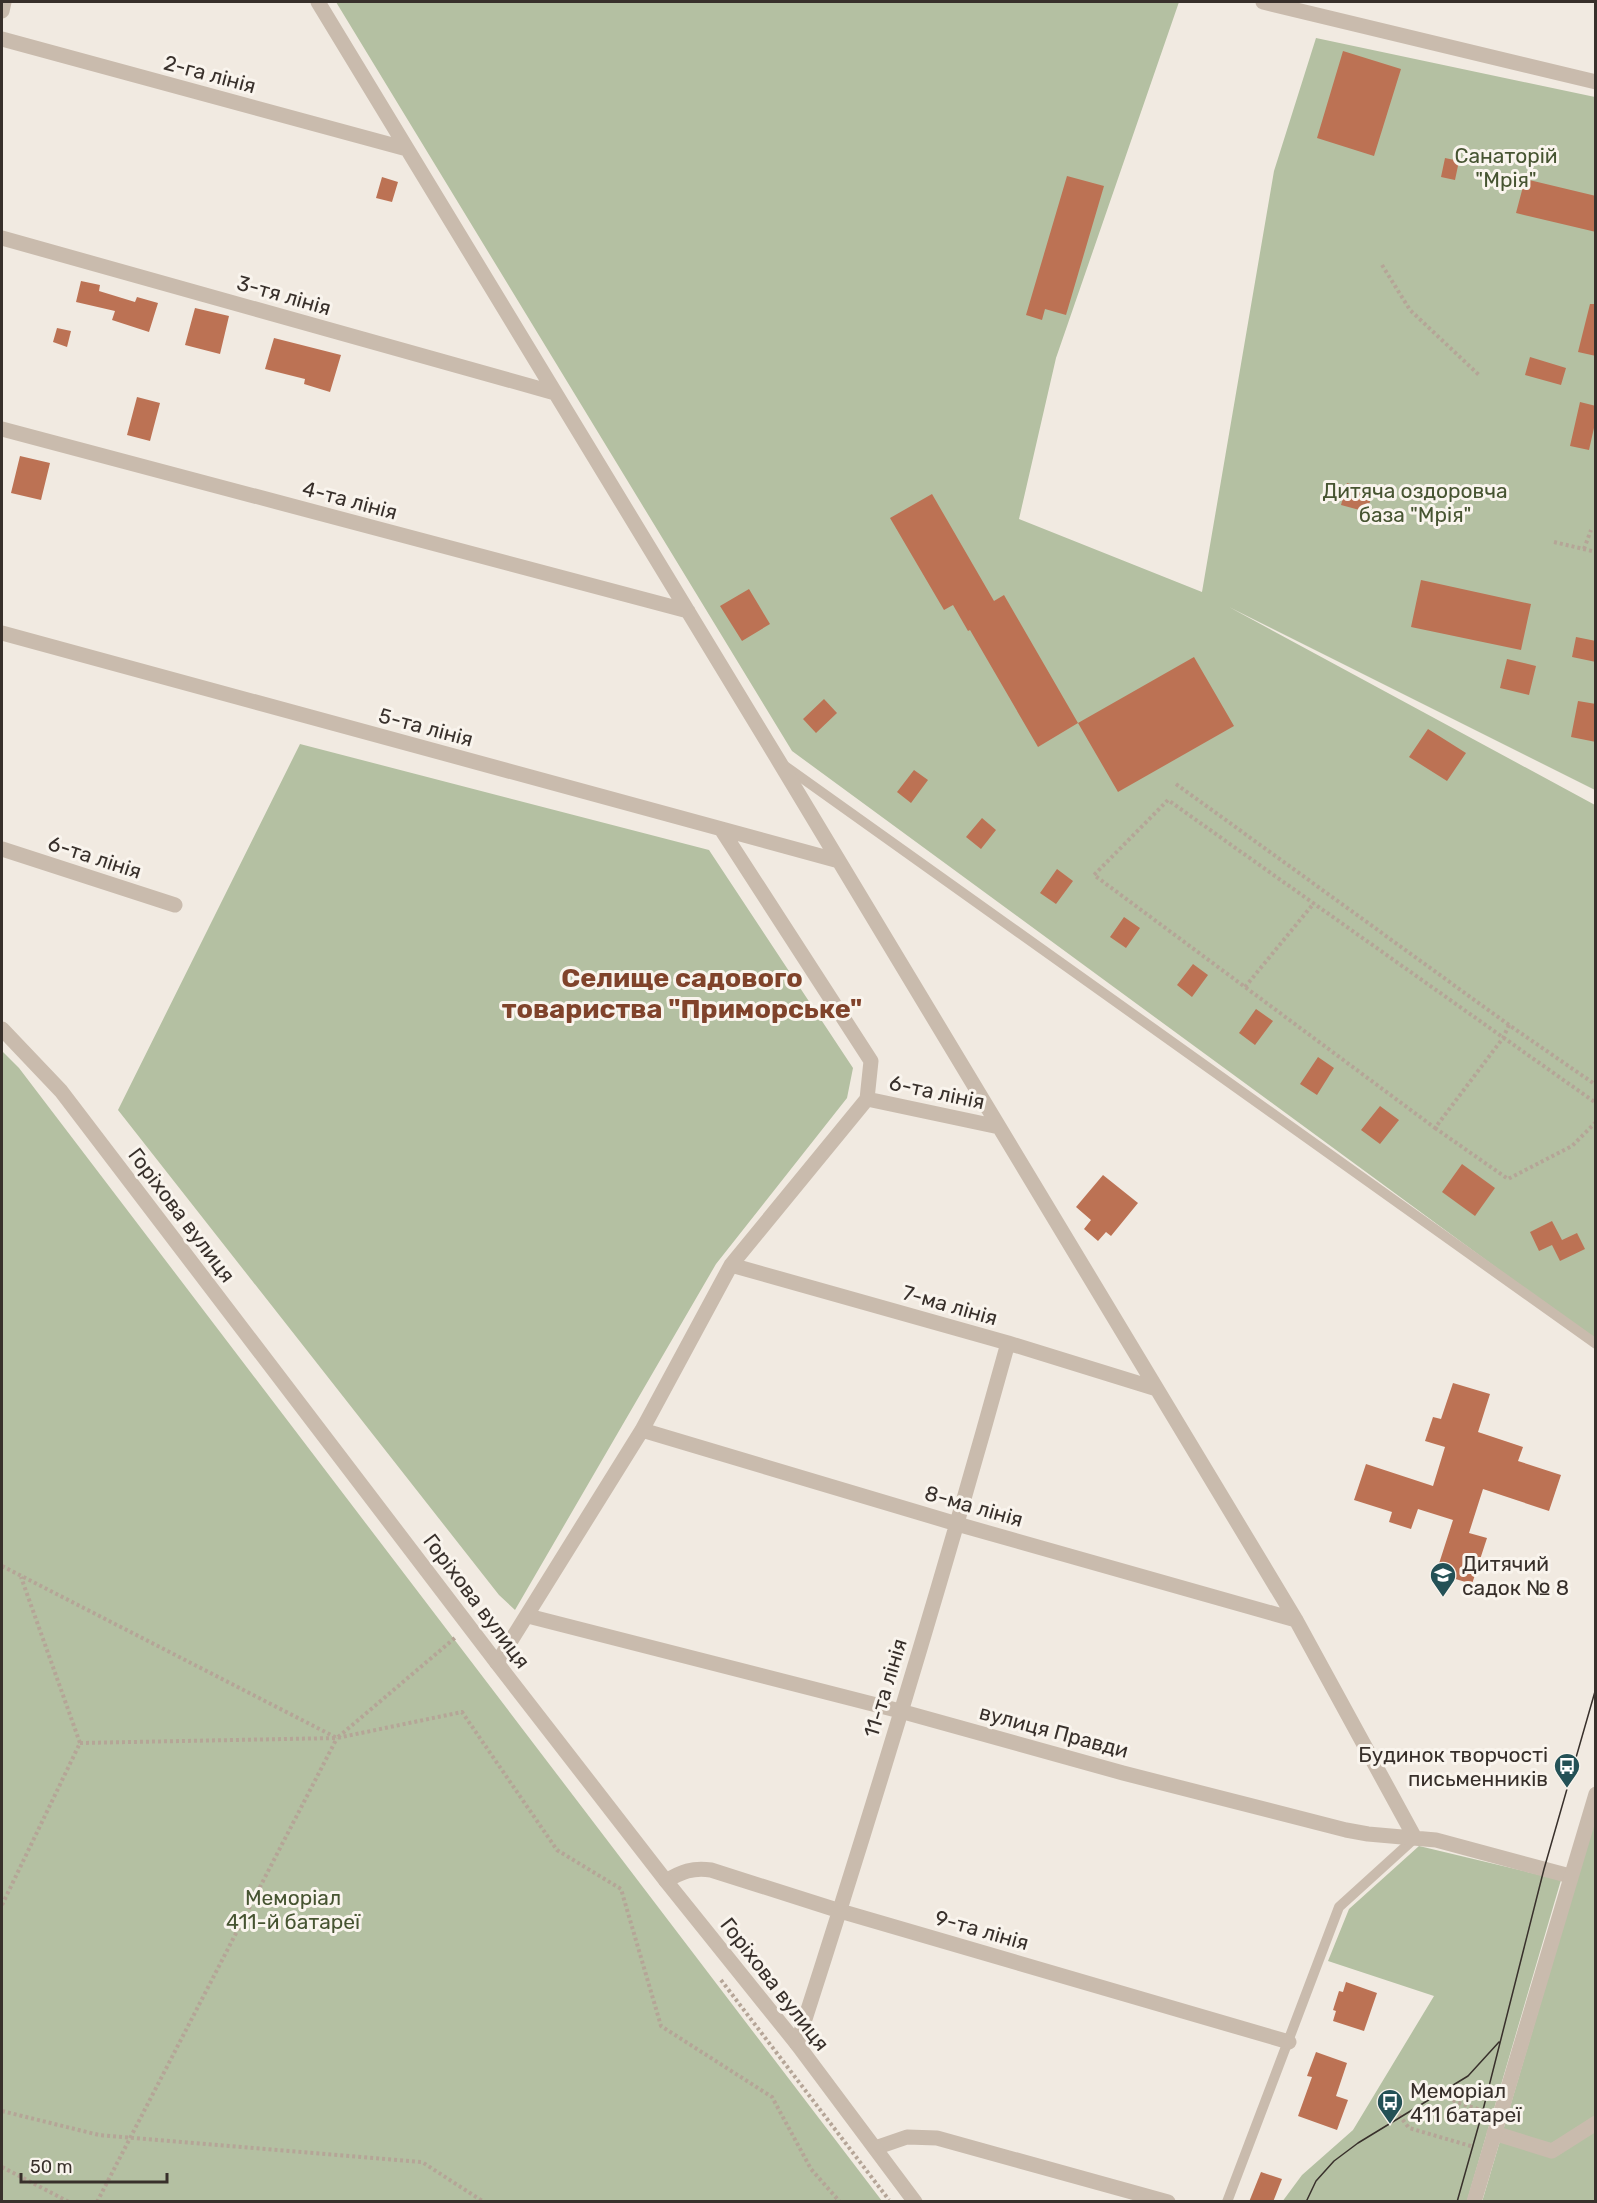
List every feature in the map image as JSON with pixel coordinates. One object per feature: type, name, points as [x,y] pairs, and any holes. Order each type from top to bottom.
[{"type":"street","points":[[2,11],[4,2]]},
{"type":"street","points":[[318,2],[1296,1620],[1415,1838]]},
{"type":"street","points":[[1263,2],[1596,82]]},
{"type":"street","name":"2-га лінія","points":[[2,39],[407,149]]},
{"type":"street","name":"3-тя лінія","points":[[2,238],[555,393]]},
{"type":"street","name":"4-та лінія","points":[[2,429],[688,611]]},
{"type":"street","name":"5-та лінія","points":[[2,633],[839,861]]},
{"type":"street","points":[[497,1663],[642,1430],[731,1265],[867,1099],[871,1061],[721,829]]},
{"type":"street","name":"6-та лінія","points":[[2,849],[175,905]]},
{"type":"street","name":"Горіхова вулиця","points":[[2,1029],[61,1091],[497,1663],[666,1881],[797,2044],[915,2202]]},
{"type":"street","name":"6-та лінія","points":[[867,1099],[999,1127]]},
{"type":"street","name":"7-ма лінія","points":[[731,1265],[1008,1342],[1157,1389]]},
{"type":"street","name":"11-та лінія","points":[[797,2044],[840,1911],[957,1524],[1008,1342]]},
{"type":"street","name":"8-ма лінія","points":[[642,1430],[957,1524],[1296,1620]]},
{"type":"street","name":"вулиця Правди","points":[[528,1616],[900,1711],[1124,1773],[1346,1830],[1436,1840],[1570,1876]]},
{"type":"street","points":[[1474,2202],[1595,1796]]},
{"type":"street","name":"9-та лінія","points":[[666,1881],[688,1870],[700,1868],[1289,2042]]},
{"type":"street","points":[[1494,2133],[1552,2151],[1596,2123]]},
{"type":"street","points":[[875,2148],[907,2137],[937,2138],[1168,2202]]},
{"type":"lane","points":[[780,763],[1596,1344]]},
{"type":"lane","points":[[1227,2202],[1339,1907],[1415,1838]]},
{"type":"path","points":[[1382,265],[1410,309],[1479,375]]},
{"type":"path","points":[[1584,549],[1591,530]]},
{"type":"path","points":[[1554,542],[1596,552]]},
{"type":"path","points":[[1176,784],[1509,1025],[1596,1085]]},
{"type":"path","points":[[1596,1103],[1168,800],[1094,875],[1435,1128],[1508,1179],[1572,1146],[1596,1122]]},
{"type":"path","points":[[1245,987],[1314,903]]},
{"type":"path","points":[[1435,1128],[1503,1038],[1509,1025]]},
{"type":"path","points":[[2,1566],[337,1738]]},
{"type":"path","points":[[2,1905],[80,1743],[20,1576]]},
{"type":"path","points":[[97,2202],[337,1738],[469,1626]]},
{"type":"path","points":[[80,1743],[337,1738],[462,1712],[557,1850],[621,1889],[661,2026],[772,2097],[811,2169],[840,2202]]},
{"type":"path","points":[[1438,2090],[1456,2102],[1499,2115]]},
{"type":"path","points":[[2,2111],[99,2135],[422,2162],[484,2202]]},
{"type":"path","points":[[1399,2115],[1409,2128],[1466,2146],[1489,2149]]},
{"type":"path","points":[[2,2167],[69,2202]]},
{"type":"green space","points":[[336,2],[1179,2],[1056,358],[1019,519],[1202,592],[1274,171],[1316,38],[1595,97],[1595,790],[1229,607],[1595,805],[1595,1340],[792,751]]},
{"type":"green space","points":[[300,744],[709,850],[853,1068],[847,1098],[716,1264],[515,1610],[499,1595],[118,1110]]},
{"type":"green space","name":"Меморіал 411-й батареї","points":[[2,1051],[19,1068],[882,2201],[2,2201]]},
{"type":"green space","points":[[1595,1818],[1595,2201],[1482,2202]]},
{"type":"green space","points":[[1419,1846],[1561,1880],[1467,2201],[1282,2202],[1302,2175],[1353,2130],[1434,1996],[1328,1961],[1349,1909]]},
{"type":"building","points":[[1343,51],[1401,69],[1374,156],[1317,138]]},
{"type":"building","points":[[1445,158],[1459,161],[1455,180],[1441,177]]},
{"type":"building","points":[[1067,176],[1104,186],[1066,315],[1045,309],[1042,320],[1026,315]]},
{"type":"building","points":[[382,177],[398,182],[392,202],[376,198]]},
{"type":"building","points":[[1525,179],[1596,196],[1596,232],[1516,213]]},
{"type":"building","points":[[81,281],[100,285],[99,291],[135,302],[137,297],[158,303],[149,332],[112,320],[115,311],[76,302]]},
{"type":"building","points":[[1590,304],[1596,304],[1596,356],[1578,352]]},
{"type":"building","points":[[195,308],[229,316],[220,354],[185,345]]},
{"type":"building","points":[[57,328],[71,331],[67,347],[53,342]]},
{"type":"building","points":[[274,338],[341,355],[330,392],[304,384],[305,379],[265,369]]},
{"type":"building","points":[[1530,357],[1566,368],[1561,385],[1525,375]]},
{"type":"building","points":[[137,397],[160,403],[150,441],[127,435]]},
{"type":"building","points":[[1580,402],[1596,406],[1596,419],[1589,450],[1570,446]]},
{"type":"building","points":[[20,456],[50,463],[41,500],[11,493]]},
{"type":"building","points":[[1347,483],[1373,491],[1367,512],[1341,505]]},
{"type":"building","points":[[932,494],[994,601],[1004,595],[1078,723],[1038,747],[970,630],[968,631],[953,605],[944,610],[890,518]]},
{"type":"building","points":[[1421,580],[1531,604],[1521,650],[1411,627]]},
{"type":"building","points":[[749,589],[770,624],[742,641],[720,606]]},
{"type":"building","points":[[1576,637],[1596,641],[1596,662],[1572,657]]},
{"type":"building","points":[[1194,657],[1234,726],[1118,792],[1078,723]]},
{"type":"building","points":[[1507,659],[1536,666],[1529,695],[1500,688]]},
{"type":"building","points":[[824,699],[837,713],[816,733],[803,719]]},
{"type":"building","points":[[1578,701],[1596,704],[1596,742],[1571,737]]},
{"type":"building","points":[[1428,729],[1466,753],[1447,781],[1409,757]]},
{"type":"building","points":[[914,770],[928,780],[911,803],[897,792]]},
{"type":"building","points":[[982,818],[996,830],[981,849],[966,837]]},
{"type":"building","points":[[1057,869],[1073,881],[1056,904],[1040,893]]},
{"type":"building","points":[[1124,917],[1140,928],[1126,948],[1110,937]]},
{"type":"building","points":[[1193,964],[1208,975],[1192,997],[1177,985]]},
{"type":"building","points":[[1256,1009],[1273,1021],[1255,1045],[1239,1033]]},
{"type":"building","points":[[1318,1057],[1334,1068],[1317,1095],[1300,1084]]},
{"type":"building","points":[[1380,1106],[1399,1120],[1380,1144],[1361,1130]]},
{"type":"building","points":[[1462,1164],[1495,1188],[1475,1216],[1442,1192]]},
{"type":"building","points":[[1103,1175],[1138,1203],[1111,1236],[1106,1232],[1098,1241],[1084,1229],[1091,1220],[1076,1207]]},
{"type":"building","points":[[1552,1221],[1562,1240],[1577,1233],[1585,1249],[1560,1261],[1552,1245],[1539,1251],[1530,1232]]},
{"type":"building","points":[[1453,1383],[1490,1394],[1478,1432],[1523,1447],[1518,1461],[1561,1475],[1549,1511],[1483,1489],[1469,1533],[1487,1538],[1472,1584],[1436,1573],[1453,1520],[1418,1509],[1411,1529],[1389,1522],[1392,1512],[1354,1500],[1366,1464],[1433,1486],[1445,1447],[1425,1441],[1433,1417],[1441,1419]]},
{"type":"building","points":[[1346,1982],[1377,1993],[1364,2031],[1333,2021],[1336,2011],[1333,2010],[1339,1991],[1343,1992]]},
{"type":"building","points":[[1316,2052],[1347,2063],[1336,2096],[1348,2100],[1337,2130],[1298,2116],[1312,2077],[1307,2076]]},
{"type":"building","points":[[1261,2172],[1282,2179],[1273,2202],[1249,2202]]},
{"type":"tram line","points":[[1457,2202],[1483,2110],[1544,1869],[1596,1688]]},
{"type":"tram line","points":[[1306,2202],[1316,2181],[1334,2161],[1358,2143],[1468,2076],[1499,2042]]},
{"type":"place","name":"Дитячий садок № 8","points":[[1443,1598]]},
{"type":"place","name":"Будинок творчості письменників","points":[[1567,1789]]},
{"type":"place","name":"Меморіал 411 батареї","points":[[1390,2125]]},
{"type":"district","name":"Селище садового товариства \"Приморське\"","points":[[682,994]]},
{"type":"park label","name":"Санаторій \"Мрія\"","points":[[1506,167]]},
{"type":"park label","name":"Дитяча оздоровча база \"Мрія\"","points":[[1415,502]]}]
